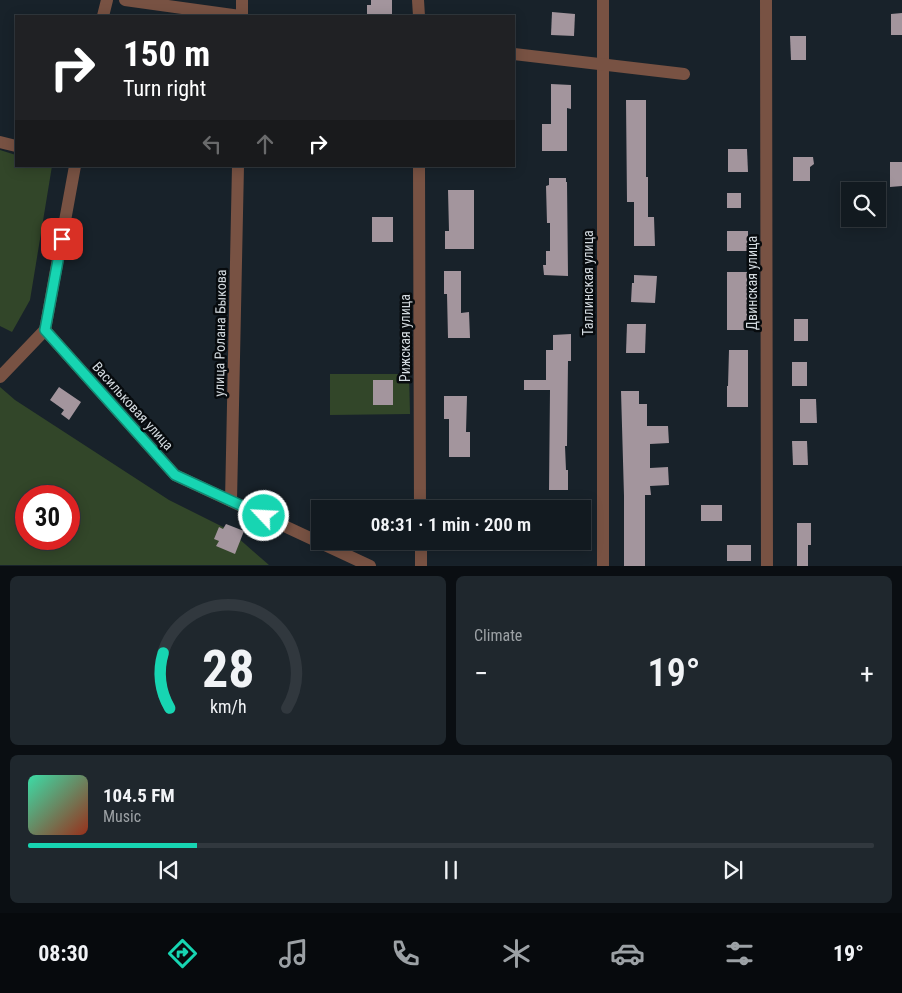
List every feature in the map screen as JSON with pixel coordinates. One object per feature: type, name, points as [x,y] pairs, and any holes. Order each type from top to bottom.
[{"type":"street","points":[[104,15],[107,0]]},
{"type":"street","points":[[126,0],[234,15]]},
{"type":"street","points":[[241,15],[242,0]]},
{"type":"street","points":[[418,0],[418,15]]},
{"type":"street","name":"Таллинская улица","points":[[603,0],[604,566]]},
{"type":"street","name":"Двинская улица","points":[[766,0],[767,566]]},
{"type":"street","points":[[515,54],[684,74]]},
{"type":"street","points":[[0,142],[15,146]]},
{"type":"street","points":[[0,377],[45,330],[75,167]]},
{"type":"street","name":"улица Ролана Быкова","points":[[231,501],[238,167]]},
{"type":"street","name":"Рижская улица","points":[[419,167],[420,500]]},
{"type":"street","name":"Васильковая улица","points":[[45,330],[175,475],[231,501],[346,560],[370,566]]},
{"type":"street","points":[[420,550],[421,566]]},
{"type":"green space","points":[[0,150],[15,155],[15,167],[52,167],[30,300],[12,332],[0,326]]},
{"type":"green space","points":[[330,374],[409,374],[410,414],[330,415]]},
{"type":"green space","points":[[0,387],[15,400],[169,500],[229,530],[269,565],[0,565]]},
{"type":"building","points":[[371,0],[392,0],[392,15],[367,15],[367,5],[371,5]]},
{"type":"building","points":[[552,12],[575,14],[574,36],[551,35]]},
{"type":"building","points":[[902,13],[902,35],[891,35],[891,14]]},
{"type":"building","points":[[790,36],[806,36],[806,60],[791,60]]},
{"type":"building","points":[[551,84],[571,85],[571,109],[567,108],[567,151],[542,151],[542,124],[551,124]]},
{"type":"building","points":[[626,100],[646,100],[648,217],[654,217],[655,246],[634,246],[634,202],[627,202]]},
{"type":"building","points":[[728,149],[747,149],[748,172],[728,172]]},
{"type":"building","points":[[793,157],[813,157],[814,164],[810,167],[810,181],[793,181]]},
{"type":"building","points":[[890,162],[902,162],[902,186],[890,187]]},
{"type":"building","points":[[549,178],[566,178],[567,182],[568,276],[544,275],[543,265],[546,265],[546,251],[550,251],[550,223],[547,223],[546,186],[549,185]]},
{"type":"building","points":[[448,190],[474,190],[474,249],[445,249],[445,231],[449,231]]},
{"type":"building","points":[[727,193],[741,193],[741,208],[727,208]]},
{"type":"building","points":[[372,217],[393,217],[393,242],[372,242]]},
{"type":"building","points":[[727,231],[748,231],[748,251],[727,251]]},
{"type":"building","points":[[444,271],[461,271],[461,313],[469,312],[470,338],[448,338],[447,294],[444,294]]},
{"type":"building","points":[[727,272],[747,272],[747,330],[727,330]]},
{"type":"building","points":[[634,275],[657,276],[655,303],[631,302]]},
{"type":"building","points":[[794,319],[808,319],[808,341],[794,341]]},
{"type":"building","points":[[627,324],[646,324],[645,353],[626,353]]},
{"type":"building","points":[[571,334],[571,361],[568,361],[567,446],[565,446],[568,490],[549,490],[550,390],[524,390],[524,380],[546,380],[546,350],[553,350],[553,335]]},
{"type":"building","points":[[729,350],[748,350],[748,407],[727,407]]},
{"type":"building","points":[[792,362],[807,362],[807,386],[792,386]]},
{"type":"building","points":[[373,380],[393,380],[393,405],[373,405]]},
{"type":"building","points":[[59,387],[81,402],[69,420],[61,414],[64,410],[50,400]]},
{"type":"building","points":[[621,391],[639,391],[639,404],[647,404],[647,426],[668,426],[669,443],[650,444],[650,468],[668,467],[669,485],[650,486],[651,495],[645,495],[645,566],[624,566]]},
{"type":"building","points":[[444,396],[467,396],[466,432],[470,432],[470,457],[449,457],[449,419],[444,419]]},
{"type":"building","points":[[800,399],[816,399],[817,423],[800,423]]},
{"type":"building","points":[[792,441],[807,441],[808,465],[793,465]]},
{"type":"building","points":[[701,505],[722,505],[722,521],[701,521]]},
{"type":"building","points":[[797,523],[811,523],[811,545],[808,545],[808,566],[797,566]]},
{"type":"building","points":[[226,524],[244,531],[235,554],[216,546],[219,541],[214,539],[219,527],[223,529]]},
{"type":"building","points":[[727,545],[751,545],[751,561],[727,561]]},
{"type":"route","points":[[62,239],[45,330],[175,475],[264,516]]}]
